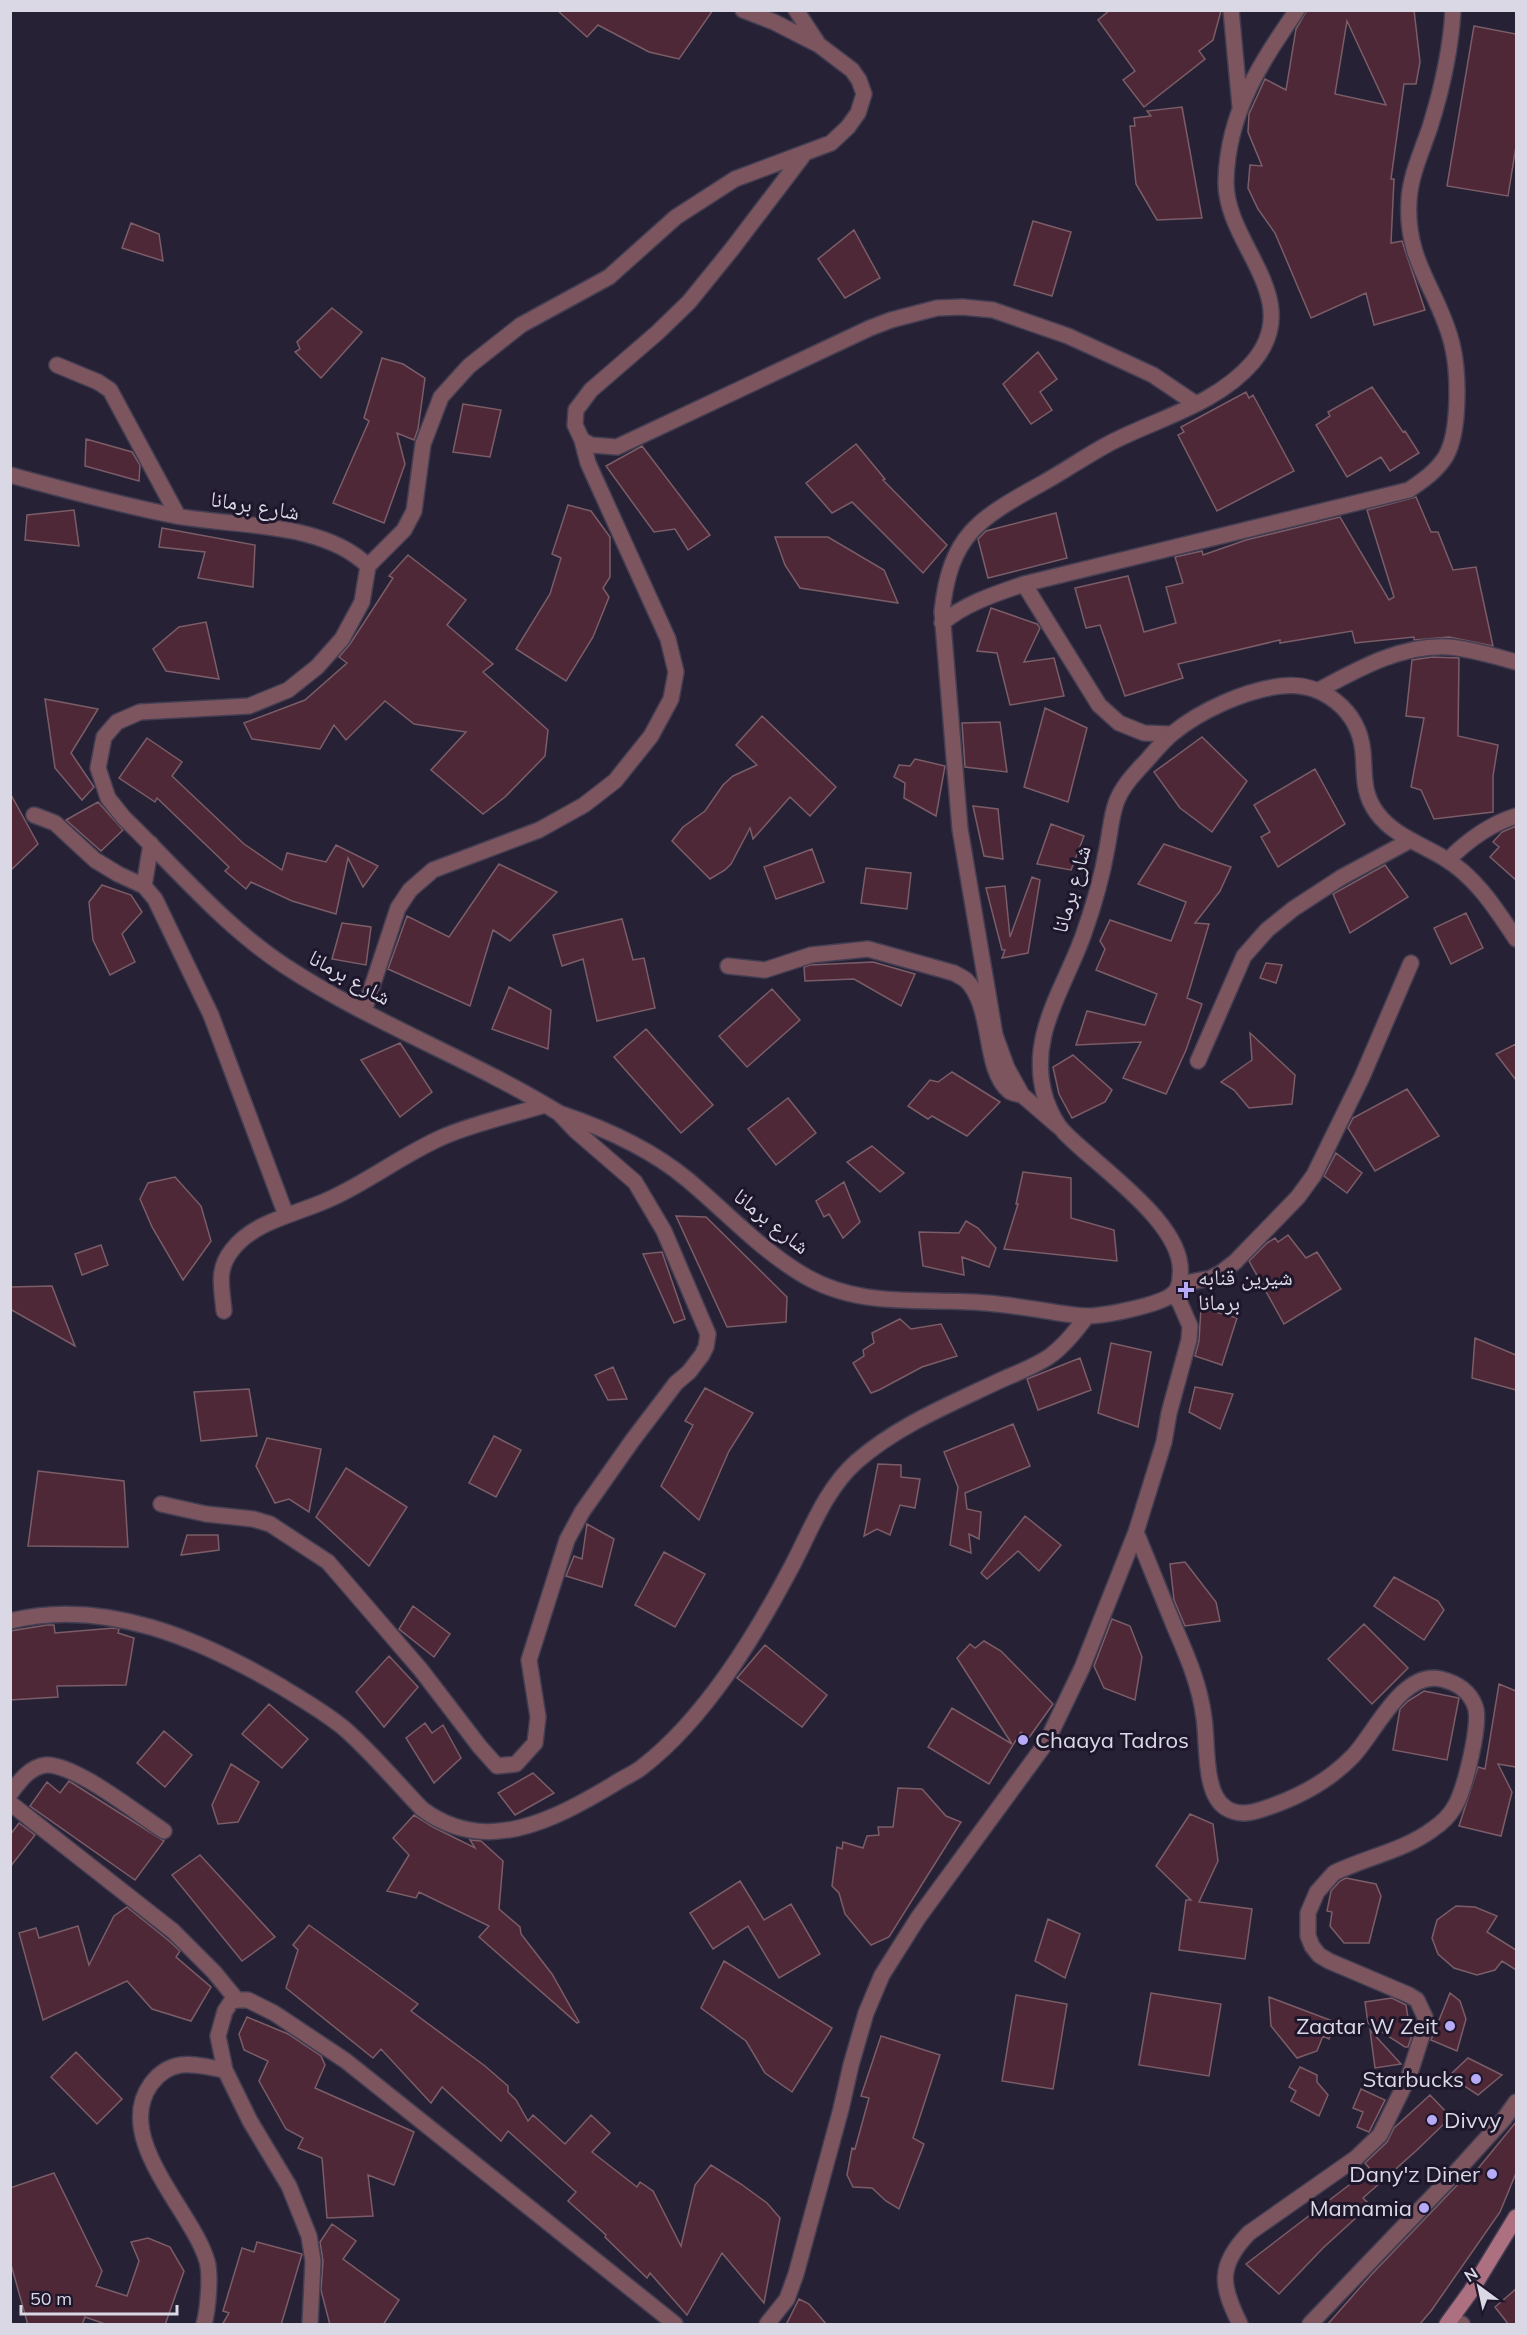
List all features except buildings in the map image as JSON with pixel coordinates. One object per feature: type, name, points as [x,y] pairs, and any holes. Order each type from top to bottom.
[{"type":"main road","points":[[1453,2323],[1516,2217]]},
{"type":"street","points":[[368,566],[404,530],[414,511],[423,444],[441,397],[469,366],[521,326],[609,277],[676,216],[735,178],[831,143],[848,127],[858,113],[864,94],[852,70],[819,45],[774,22],[743,10]]},
{"type":"street","points":[[795,10],[819,45]]},
{"type":"street","points":[[1231,10],[1240,109]]},
{"type":"street","points":[[1062,1130],[1022,1095],[1007,1068],[995,1035],[962,840],[942,623],[944,586],[954,558],[979,522],[998,508],[1113,442],[1196,404],[1219,390],[1253,361],[1271,328],[1272,313],[1269,295],[1229,206],[1226,182],[1230,143],[1240,109],[1261,63],[1297,10]]},
{"type":"street","points":[[942,623],[958,610],[1024,584],[1409,490],[1429,476],[1446,456],[1455,423],[1458,385],[1452,344],[1412,248],[1408,219],[1413,177],[1436,107],[1453,10]]},
{"type":"street","points":[[364,1011],[398,909],[410,890],[433,870],[539,830],[584,805],[615,781],[651,736],[671,699],[676,672],[668,639],[588,464],[582,440],[575,426],[576,410],[591,390],[657,333],[688,302],[732,249],[805,153]]},
{"type":"street","points":[[582,440],[591,445],[617,447],[870,328],[937,308],[962,307],[993,310],[1068,336],[1153,375],[1196,404]]},
{"type":"street","points":[[57,365],[98,382],[110,390],[178,516]]},
{"type":"street","name":"شارع برمانا","points":[[10,475],[98,499],[178,516],[282,528],[325,541],[356,554],[368,566],[362,602],[342,639],[317,667],[288,690],[249,706],[140,712],[117,722],[104,737],[98,768],[108,798],[124,818],[247,939],[286,967],[364,1011],[559,1113],[597,1127],[649,1152],[684,1177],[763,1245],[800,1273],[817,1282],[871,1299],[984,1303],[1087,1316],[1148,1306],[1177,1289],[1181,1271],[1179,1256],[1168,1234],[1121,1182],[1062,1130],[1046,1099],[1041,1074],[1042,1034],[1084,934],[1106,854],[1116,802],[1129,779],[1170,735],[1198,716],[1228,701],[1279,686],[1299,686],[1319,690],[1336,700],[1350,714],[1359,732],[1363,751],[1363,777],[1368,798],[1379,816],[1409,841],[1448,860],[1487,895],[1516,939]]},
{"type":"street","points":[[1024,584],[1099,705],[1119,723],[1135,730],[1170,735]]},
{"type":"street","points":[[1319,690],[1368,663],[1422,648],[1447,647],[1475,650],[1516,662]]},
{"type":"street","points":[[34,816],[55,823],[95,860],[144,886],[155,899],[212,1015],[286,1215]]},
{"type":"street","points":[[1448,860],[1471,839],[1502,820],[1516,816]]},
{"type":"street","points":[[1198,1061],[1244,956],[1268,930],[1293,909],[1342,877],[1409,841]]},
{"type":"street","points":[[144,886],[151,844]]},
{"type":"street","points":[[728,966],[765,970],[812,955],[868,949],[954,973],[966,981],[977,998],[987,1027],[993,1064],[1003,1084],[1010,1092],[1022,1095]]},
{"type":"street","points":[[767,2325],[787,2299],[796,2274],[866,2013],[882,1975],[918,1918],[1046,1743],[1082,1668],[1136,1532],[1164,1442],[1169,1413],[1189,1340],[1190,1326],[1180,1303],[1177,1289],[1211,1278],[1235,1262],[1298,1197],[1314,1175],[1362,1077],[1411,963]]},
{"type":"street","points":[[224,1311],[221,1267],[232,1249],[251,1232],[286,1215],[303,1211],[333,1198],[445,1136],[545,1105]]},
{"type":"street","points":[[161,1504],[206,1514],[253,1519],[270,1524],[328,1562],[421,1670],[497,1766],[516,1764],[535,1743],[538,1717],[530,1660],[567,1540],[582,1512],[632,1441],[676,1383],[689,1372],[702,1355],[708,1334],[664,1231],[635,1182],[576,1131],[559,1113]]},
{"type":"street","points":[[10,1621],[50,1615],[83,1614],[116,1618],[180,1637],[247,1666],[328,1716],[347,1731],[422,1809],[433,1817],[462,1830],[491,1833],[540,1822],[578,1805],[640,1769],[672,1740],[719,1684],[743,1650],[792,1566],[823,1504],[854,1464],[906,1426],[1049,1356],[1073,1334],[1087,1316]]},
{"type":"street","points":[[1136,1532],[1193,1667],[1204,1716],[1213,1793],[1225,1807],[1243,1814],[1262,1810],[1296,1798],[1327,1779],[1353,1755],[1393,1701],[1420,1681],[1437,1678],[1454,1683],[1468,1693],[1476,1708],[1477,1724],[1461,1794],[1454,1808],[1444,1820],[1423,1836],[1334,1873],[1324,1882],[1312,1902],[1307,1924],[1308,1936],[1319,1955],[1409,1995],[1422,2008],[1425,2026],[1415,2062],[1380,2135],[1356,2158],[1249,2233],[1236,2246],[1228,2263],[1225,2281],[1227,2299],[1240,2325]]},
{"type":"street","points":[[10,1794],[23,1777],[34,1769],[46,1766],[64,1768],[80,1775],[164,1831]]},
{"type":"street","points":[[10,1803],[173,1931],[214,1972],[237,2000]]},
{"type":"street","points":[[310,2325],[314,2260],[309,2236],[288,2186],[250,2121],[225,2070],[218,2036],[225,2011],[231,2002],[237,2000],[248,2000],[274,2013],[346,2061],[675,2325]]},
{"type":"street","points":[[204,2325],[208,2309],[208,2263],[197,2239],[169,2193],[140,2133],[140,2112],[148,2088],[158,2074],[175,2064],[193,2064],[225,2070]]},
{"type":"street","points":[[1310,2325],[1448,2181],[1504,2120],[1516,2102]]},
{"type":"place","name":"شيرين قنابه برمانا","points":[[1186,1290]]},
{"type":"place","name":"Chaaya Tadros","points":[[1023,1740]]},
{"type":"place","name":"Zaatar W Zeit","points":[[1450,2026]]},
{"type":"place","name":"Starbucks","points":[[1476,2079]]},
{"type":"place","name":"Divvy","points":[[1432,2120]]},
{"type":"place","name":"Dany'z Diner","points":[[1492,2174]]},
{"type":"place","name":"Mamamia","points":[[1424,2208]]}]
